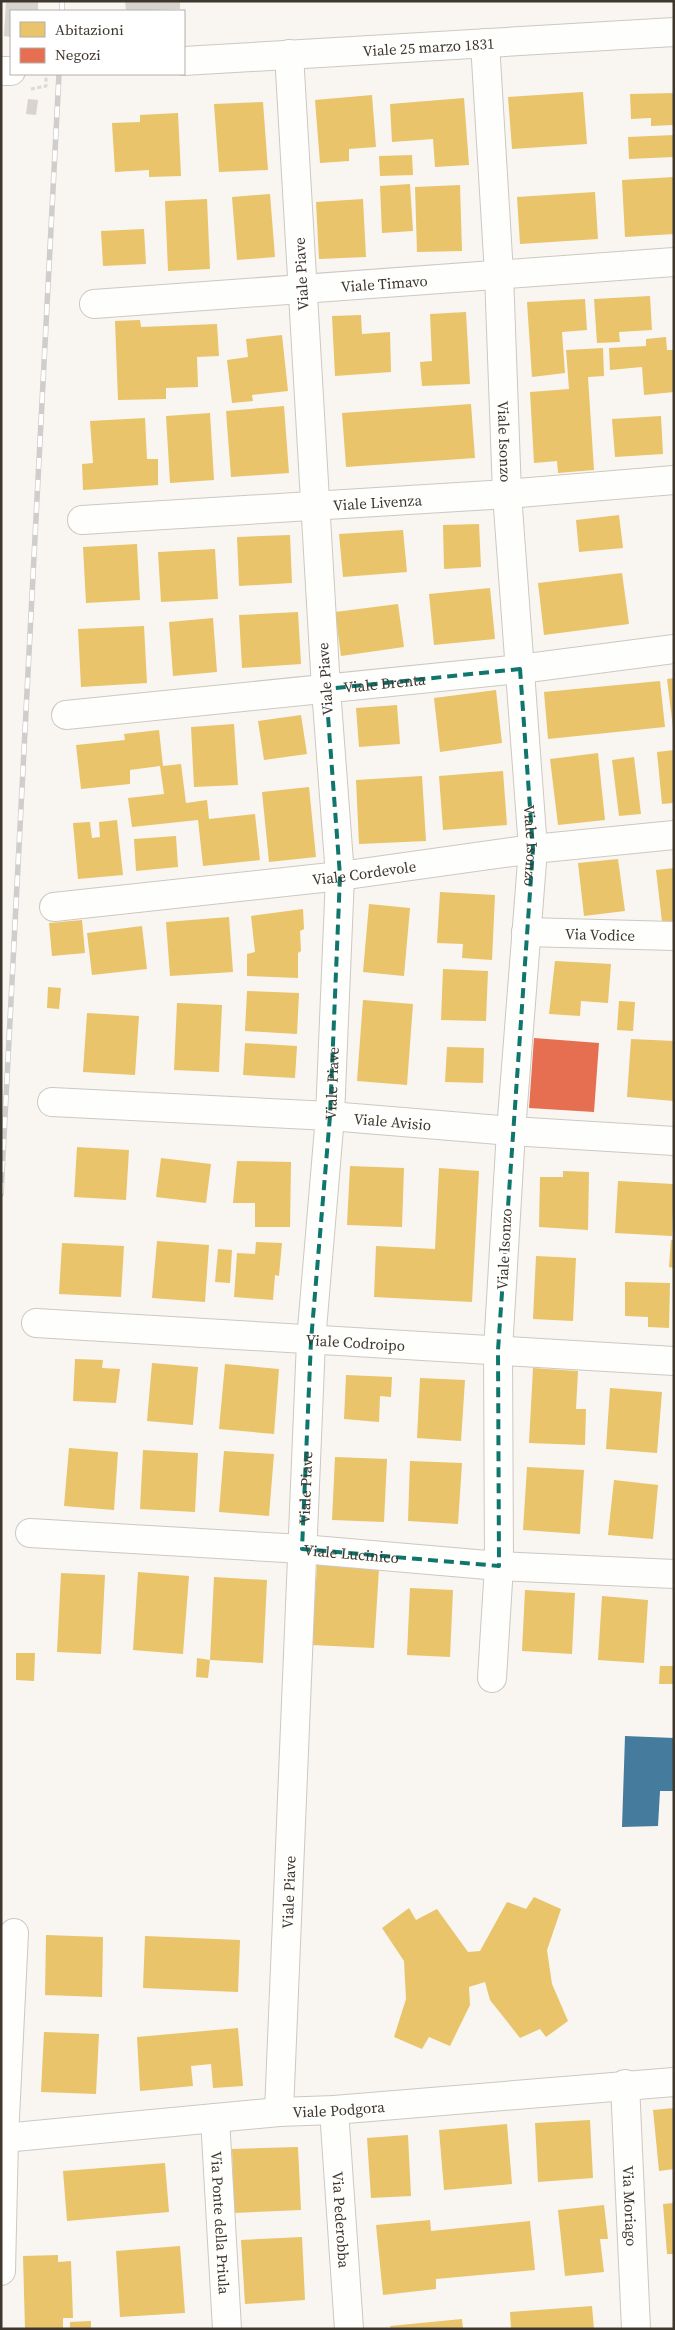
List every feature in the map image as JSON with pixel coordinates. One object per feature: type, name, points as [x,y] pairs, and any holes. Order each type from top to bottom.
[{"type":"street","name":"Viale 25 marzo 1831","points":[[185,60],[674,32]]},
{"type":"street","name":"Viale Isonzo","points":[[485,43],[499,274],[507,494],[532,849],[511,1131],[498,1350],[499,1566],[492,1678]]},
{"type":"street","name":"Viale Piave","points":[[279,2112],[312,1341],[330,1116],[340,876],[314,504],[289,54]]},
{"type":"street","name":"Viale Timavo","points":[[94,304],[674,262]]},
{"type":"street","name":"Viale Livenza","points":[[82,520],[314,504],[507,494],[674,480]]},
{"type":"street","name":"Viale Brenta","points":[[66,715],[520,669],[674,650]]},
{"type":"street","name":"Viale Cordevole","points":[[54,907],[340,876],[532,849],[674,835]]},
{"type":"street","name":"Via Vodice","points":[[526,932],[674,936]]},
{"type":"street","name":"Viale Avisio","points":[[52,1102],[330,1116],[674,1142]]},
{"type":"street","name":"Viale Codroipo","points":[[36,1323],[312,1341],[674,1360]]},
{"type":"street","name":"Viale Lucinico","points":[[30,1534],[302,1549],[499,1566],[674,1574]]},
{"type":"street","points":[[1,2271],[4,2138],[14,1933]]},
{"type":"street","name":"Viale Podgora","points":[[4,2138],[279,2112],[334,2110],[625,2084],[674,2082]]},
{"type":"street","name":"Via Moriago","points":[[625,2084],[636,2329]]},
{"type":"street","name":"Via Pederobba","points":[[334,2110],[350,2329]]},
{"type":"street","name":"Via Ponte della Priula","points":[[215,2118],[227,2329]]},
{"type":"highlighted area","points":[[520,669],[533,849],[498,1350],[499,1566],[302,1549],[311,1341],[330,1116],[340,876],[326,689]]},
{"type":"building: Abitazioni","points":[[583,92],[587,144],[512,149],[508,97]]},
{"type":"building: Abitazioni","points":[[674,93],[673,125],[651,126],[651,118],[631,119],[630,94]]},
{"type":"building: Abitazioni","points":[[372,95],[376,147],[349,149],[349,161],[320,163],[315,100]]},
{"type":"building: Abitazioni","points":[[464,98],[469,165],[435,167],[433,139],[392,142],[390,104]]},
{"type":"building: Abitazioni","points":[[263,102],[268,170],[219,172],[214,104]]},
{"type":"building: Abitazioni","points":[[178,113],[181,176],[149,177],[149,170],[115,172],[112,123],[140,122],[140,115]]},
{"type":"building: Abitazioni","points":[[674,135],[674,157],[629,159],[628,137]]},
{"type":"building: Abitazioni","points":[[412,155],[413,175],[380,176],[379,156]]},
{"type":"building: Abitazioni","points":[[674,177],[674,234],[625,237],[622,180]]},
{"type":"building: Abitazioni","points":[[410,184],[413,231],[382,233],[380,186]]},
{"type":"building: Abitazioni","points":[[460,185],[462,251],[417,252],[415,187]]},
{"type":"building: Abitazioni","points":[[595,192],[598,239],[520,244],[517,197]]},
{"type":"building: Abitazioni","points":[[270,194],[275,257],[237,260],[232,197]]},
{"type":"building: Abitazioni","points":[[207,199],[210,269],[168,271],[165,201]]},
{"type":"building: Abitazioni","points":[[363,199],[366,257],[319,259],[316,202]]},
{"type":"building: Abitazioni","points":[[144,229],[146,264],[103,266],[101,231]]},
{"type":"building: Abitazioni","points":[[650,296],[652,330],[619,332],[620,342],[597,343],[594,299]]},
{"type":"building: Abitazioni","points":[[585,299],[587,330],[562,332],[565,373],[532,377],[527,302]]},
{"type":"building: Abitazioni","points":[[466,312],[470,384],[422,386],[420,362],[432,361],[430,314]]},
{"type":"building: Abitazioni","points":[[361,315],[362,334],[390,332],[391,372],[335,376],[332,316]]},
{"type":"building: Abitazioni","points":[[140,320],[141,327],[217,324],[219,356],[197,357],[198,387],[166,388],[166,399],[118,400],[115,321]]},
{"type":"building: Abitazioni","points":[[282,335],[288,391],[252,395],[253,401],[232,403],[227,360],[248,357],[246,339]]},
{"type":"building: Abitazioni","points":[[666,337],[667,350],[674,350],[674,392],[644,395],[642,367],[610,370],[609,348],[646,346],[646,339]]},
{"type":"building: Abitazioni","points":[[603,348],[604,376],[588,377],[594,470],[558,473],[557,461],[534,463],[530,392],[569,389],[566,350]]},
{"type":"building: Abitazioni","points":[[471,404],[475,458],[346,467],[342,413]]},
{"type":"building: Abitazioni","points":[[284,406],[289,473],[231,477],[226,411]]},
{"type":"building: Abitazioni","points":[[210,413],[214,480],[170,483],[166,416]]},
{"type":"building: Abitazioni","points":[[661,416],[663,454],[615,457],[612,419]]},
{"type":"building: Abitazioni","points":[[145,418],[147,459],[158,459],[158,485],[83,490],[82,464],[93,463],[90,421]]},
{"type":"building: Abitazioni","points":[[619,515],[623,548],[579,552],[576,520]]},
{"type":"building: Abitazioni","points":[[479,524],[481,567],[444,569],[443,525]]},
{"type":"building: Abitazioni","points":[[403,530],[407,572],[343,577],[339,534]]},
{"type":"building: Abitazioni","points":[[290,535],[292,583],[239,586],[237,537]]},
{"type":"building: Abitazioni","points":[[137,544],[140,600],[86,603],[83,547]]},
{"type":"building: Abitazioni","points":[[215,549],[218,599],[161,602],[158,552]]},
{"type":"building: Abitazioni","points":[[622,573],[629,624],[544,635],[538,583]]},
{"type":"building: Abitazioni","points":[[490,588],[495,639],[434,645],[429,594]]},
{"type":"building: Abitazioni","points":[[398,604],[404,647],[341,656],[335,612]]},
{"type":"building: Abitazioni","points":[[298,612],[301,664],[242,668],[239,615]]},
{"type":"building: Abitazioni","points":[[213,618],[217,672],[173,676],[169,622]]},
{"type":"building: Abitazioni","points":[[144,626],[147,683],[81,687],[78,629]]},
{"type":"building: Abitazioni","points":[[674,678],[674,728],[673,728],[667,679]]},
{"type":"building: Abitazioni","points":[[660,681],[665,727],[548,739],[544,692]]},
{"type":"building: Abitazioni","points":[[496,690],[502,743],[440,752],[434,698]]},
{"type":"building: Abitazioni","points":[[397,705],[400,744],[359,747],[356,708]]},
{"type":"building: Abitazioni","points":[[301,715],[307,754],[264,760],[258,721]]},
{"type":"building: Abitazioni","points":[[234,724],[238,785],[194,787],[191,727]]},
{"type":"building: Abitazioni","points":[[159,730],[163,766],[181,764],[186,803],[207,800],[209,819],[255,814],[260,860],[203,866],[198,820],[132,827],[128,798],[164,794],[160,766],[130,770],[130,784],[81,789],[76,745],[125,740],[124,734]]},
{"type":"building: Abitazioni","points":[[674,750],[674,803],[662,804],[657,752]]},
{"type":"building: Abitazioni","points":[[598,753],[605,820],[558,825],[550,759]]},
{"type":"building: Abitazioni","points":[[634,757],[641,814],[619,816],[612,760]]},
{"type":"building: Abitazioni","points":[[503,771],[507,825],[443,830],[439,776]]},
{"type":"building: Abitazioni","points":[[422,776],[426,841],[359,844],[356,780]]},
{"type":"building: Abitazioni","points":[[309,787],[316,857],[269,862],[262,792]]},
{"type":"building: Abitazioni","points":[[117,820],[123,875],[78,879],[73,823],[90,822],[92,838],[100,837],[99,822]]},
{"type":"building: Abitazioni","points":[[176,836],[178,867],[136,871],[134,839]]},
{"type":"building: Abitazioni","points":[[618,859],[625,911],[584,916],[578,863]]},
{"type":"building: Abitazioni","points":[[674,868],[674,921],[662,922],[656,870]]},
{"type":"building: Abitazioni","points":[[440,892],[495,895],[492,960],[462,958],[463,944],[437,943]]},
{"type":"building: Abitazioni","points":[[369,904],[410,908],[404,976],[363,972]]},
{"type":"building: Abitazioni","points":[[303,909],[304,929],[300,931],[301,951],[298,953],[298,978],[247,976],[247,954],[255,952],[251,916]]},
{"type":"building: Abitazioni","points":[[229,917],[233,972],[170,976],[166,922]]},
{"type":"building: Abitazioni","points":[[82,920],[85,953],[52,956],[49,923]]},
{"type":"building: Abitazioni","points":[[142,926],[147,969],[92,975],[87,933]]},
{"type":"building: Abitazioni","points":[[555,961],[611,964],[608,1003],[581,1001],[580,1016],[549,1014]]},
{"type":"building: Abitazioni","points":[[443,969],[488,971],[486,1021],[441,1020]]},
{"type":"building: Abitazioni","points":[[48,987],[61,988],[59,1009],[47,1008]]},
{"type":"building: Abitazioni","points":[[247,991],[299,993],[297,1034],[245,1031]]},
{"type":"building: Abitazioni","points":[[363,1000],[413,1004],[407,1085],[357,1081]]},
{"type":"building: Abitazioni","points":[[619,1001],[635,1002],[633,1031],[617,1030]]},
{"type":"building: Abitazioni","points":[[177,1003],[222,1005],[219,1072],[174,1070]]},
{"type":"building: Abitazioni","points":[[87,1013],[139,1016],[135,1075],[83,1072]]},
{"type":"building: Abitazioni","points":[[631,1039],[674,1041],[674,1101],[627,1097]]},
{"type":"building: Abitazioni","points":[[245,1043],[297,1046],[295,1078],[243,1075]]},
{"type":"building: Abitazioni","points":[[447,1047],[484,1048],[483,1083],[445,1082]]},
{"type":"building: Abitazioni","points":[[77,1147],[129,1150],[126,1200],[74,1197]]},
{"type":"building: Abitazioni","points":[[161,1158],[211,1164],[206,1203],[156,1197]]},
{"type":"building: Abitazioni","points":[[237,1161],[291,1162],[290,1227],[255,1227],[255,1203],[233,1203]]},
{"type":"building: Abitazioni","points":[[350,1166],[404,1168],[402,1227],[347,1225]]},
{"type":"building: Abitazioni","points":[[439,1168],[479,1171],[472,1302],[374,1297],[376,1246],[435,1249]]},
{"type":"building: Abitazioni","points":[[563,1171],[589,1172],[588,1230],[539,1227],[540,1177],[563,1177]]},
{"type":"building: Abitazioni","points":[[618,1181],[674,1184],[672,1236],[615,1233]]},
{"type":"building: Abitazioni","points":[[671,1240],[674,1240],[674,1268],[669,1267]]},
{"type":"building: Abitazioni","points":[[157,1241],[209,1245],[205,1302],[152,1298]]},
{"type":"building: Abitazioni","points":[[256,1242],[282,1243],[279,1276],[275,1275],[273,1300],[234,1297],[237,1253],[255,1254]]},
{"type":"building: Abitazioni","points":[[62,1243],[124,1246],[121,1297],[59,1294]]},
{"type":"building: Abitazioni","points":[[218,1249],[232,1250],[230,1283],[215,1282]]},
{"type":"building: Abitazioni","points":[[536,1256],[576,1258],[573,1321],[533,1319]]},
{"type":"building: Abitazioni","points":[[625,1282],[670,1283],[669,1328],[648,1327],[648,1317],[625,1316]]},
{"type":"building: Abitazioni","points":[[75,1359],[103,1360],[102,1368],[120,1369],[116,1403],[73,1401]]},
{"type":"building: Abitazioni","points":[[152,1363],[198,1367],[193,1425],[147,1421]]},
{"type":"building: Abitazioni","points":[[225,1364],[279,1369],[274,1434],[219,1429]]},
{"type":"building: Abitazioni","points":[[533,1368],[578,1371],[576,1409],[586,1409],[585,1445],[529,1443]]},
{"type":"building: Abitazioni","points":[[346,1375],[392,1377],[391,1397],[380,1396],[379,1422],[344,1419]]},
{"type":"building: Abitazioni","points":[[420,1378],[465,1380],[461,1441],[417,1438]]},
{"type":"building: Abitazioni","points":[[610,1388],[662,1392],[657,1453],[606,1449]]},
{"type":"building: Abitazioni","points":[[69,1448],[118,1452],[114,1510],[64,1506]]},
{"type":"building: Abitazioni","points":[[143,1450],[198,1453],[195,1512],[140,1509]]},
{"type":"building: Abitazioni","points":[[224,1451],[274,1454],[269,1516],[219,1512]]},
{"type":"building: Abitazioni","points":[[335,1457],[387,1459],[384,1522],[332,1520]]},
{"type":"building: Abitazioni","points":[[410,1461],[462,1463],[458,1524],[408,1521]]},
{"type":"building: Abitazioni","points":[[527,1467],[584,1470],[580,1534],[523,1530]]},
{"type":"building: Abitazioni","points":[[614,1480],[658,1485],[653,1539],[608,1535]]},
{"type":"building: Abitazioni","points":[[317,1565],[379,1569],[374,1648],[312,1645]]},
{"type":"building: Abitazioni","points":[[138,1572],[189,1576],[183,1654],[133,1650]]},
{"type":"building: Abitazioni","points":[[61,1573],[105,1575],[101,1654],[57,1652]]},
{"type":"building: Abitazioni","points":[[214,1577],[267,1580],[263,1663],[210,1660]]},
{"type":"building: Abitazioni","points":[[410,1588],[453,1590],[450,1657],[407,1655]]},
{"type":"building: Abitazioni","points":[[525,1590],[575,1593],[572,1654],[522,1651]]},
{"type":"building: Abitazioni","points":[[602,1596],[648,1600],[644,1663],[598,1660]]},
{"type":"building: Abitazioni","points":[[16,1653],[35,1653],[34,1681],[16,1680]]},
{"type":"building: Abitazioni","points":[[197,1658],[210,1660],[208,1678],[196,1677]]},
{"type":"building: Abitazioni","points":[[660,1666],[674,1666],[674,1684],[659,1684]]},
{"type":"building: Abitazioni","points":[[534,1897],[561,1909],[547,1950],[552,1984],[568,2021],[546,2037],[540,2029],[520,2038],[490,2000],[485,1982],[469,1987],[470,2005],[450,2046],[429,2037],[422,2049],[394,2037],[406,1999],[404,1961],[382,1928],[409,1908],[416,1920],[437,1909],[468,1952],[480,1951],[507,1902],[526,1909]]},
{"type":"building: Abitazioni","points":[[46,1935],[103,1937],[102,1997],[45,1995]]},
{"type":"building: Abitazioni","points":[[145,1936],[240,1940],[238,1992],[143,1988]]},
{"type":"building: Abitazioni","points":[[238,2028],[243,2086],[213,2088],[211,2064],[191,2066],[193,2086],[140,2091],[137,2037]]},
{"type":"building: Abitazioni","points":[[44,2032],[99,2034],[96,2094],[41,2092]]},
{"type":"building: Abitazioni","points":[[674,2108],[674,2169],[659,2171],[653,2110]]},
{"type":"building: Abitazioni","points":[[590,2120],[593,2178],[538,2182],[535,2123]]},
{"type":"building: Abitazioni","points":[[507,2124],[512,2184],[444,2190],[439,2130]]},
{"type":"building: Abitazioni","points":[[408,2135],[411,2196],[371,2198],[367,2138]]},
{"type":"building: Abitazioni","points":[[298,2147],[301,2210],[234,2213],[232,2149]]},
{"type":"building: Abitazioni","points":[[165,2163],[169,2212],[67,2221],[63,2171]]},
{"type":"building: Abitazioni","points":[[674,2203],[674,2254],[667,2254],[663,2204]]},
{"type":"building: Abitazioni","points":[[604,2205],[608,2239],[600,2239],[604,2272],[565,2276],[558,2210]]},
{"type":"building: Abitazioni","points":[[430,2220],[431,2231],[530,2221],[535,2270],[436,2279],[436,2289],[383,2295],[376,2225]]},
{"type":"building: Abitazioni","points":[[302,2237],[305,2300],[245,2304],[241,2240]]},
{"type":"building: Abitazioni","points":[[180,2246],[185,2313],[120,2317],[116,2251]]},
{"type":"building: Abitazioni","points":[[58,2255],[58,2262],[71,2261],[73,2318],[63,2318],[63,2328],[25,2329],[23,2256]]},
{"type":"building: Abitazioni","points":[[592,2306],[594,2329],[511,2329],[510,2312]]},
{"type":"building: Abitazioni","points":[[462,2319],[463,2329],[391,2329],[390,2326]]},
{"type":"building: Abitazioni","points":[[91,2321],[91,2329],[70,2329],[70,2322]]},
{"type":"building: Negozi","points":[[534,1038],[599,1043],[594,1112],[529,1108]]},
{"type":"building: Pubblico","points":[[625,1736],[674,1738],[674,1791],[660,1791],[658,1826],[622,1827]]},
{"type":"building: Altro","points":[[6,1],[38,1],[38,10],[10,10],[10,37],[4,36]]},
{"type":"building: Altro","points":[[125,1],[180,1],[180,9],[126,10]]},
{"type":"building: Altro","points":[[28,99],[38,100],[36,115],[26,114]]},
{"type":"railway","points":[[62,1],[62,10]]},
{"type":"railway","points":[[1,1194],[59,75]]}]
